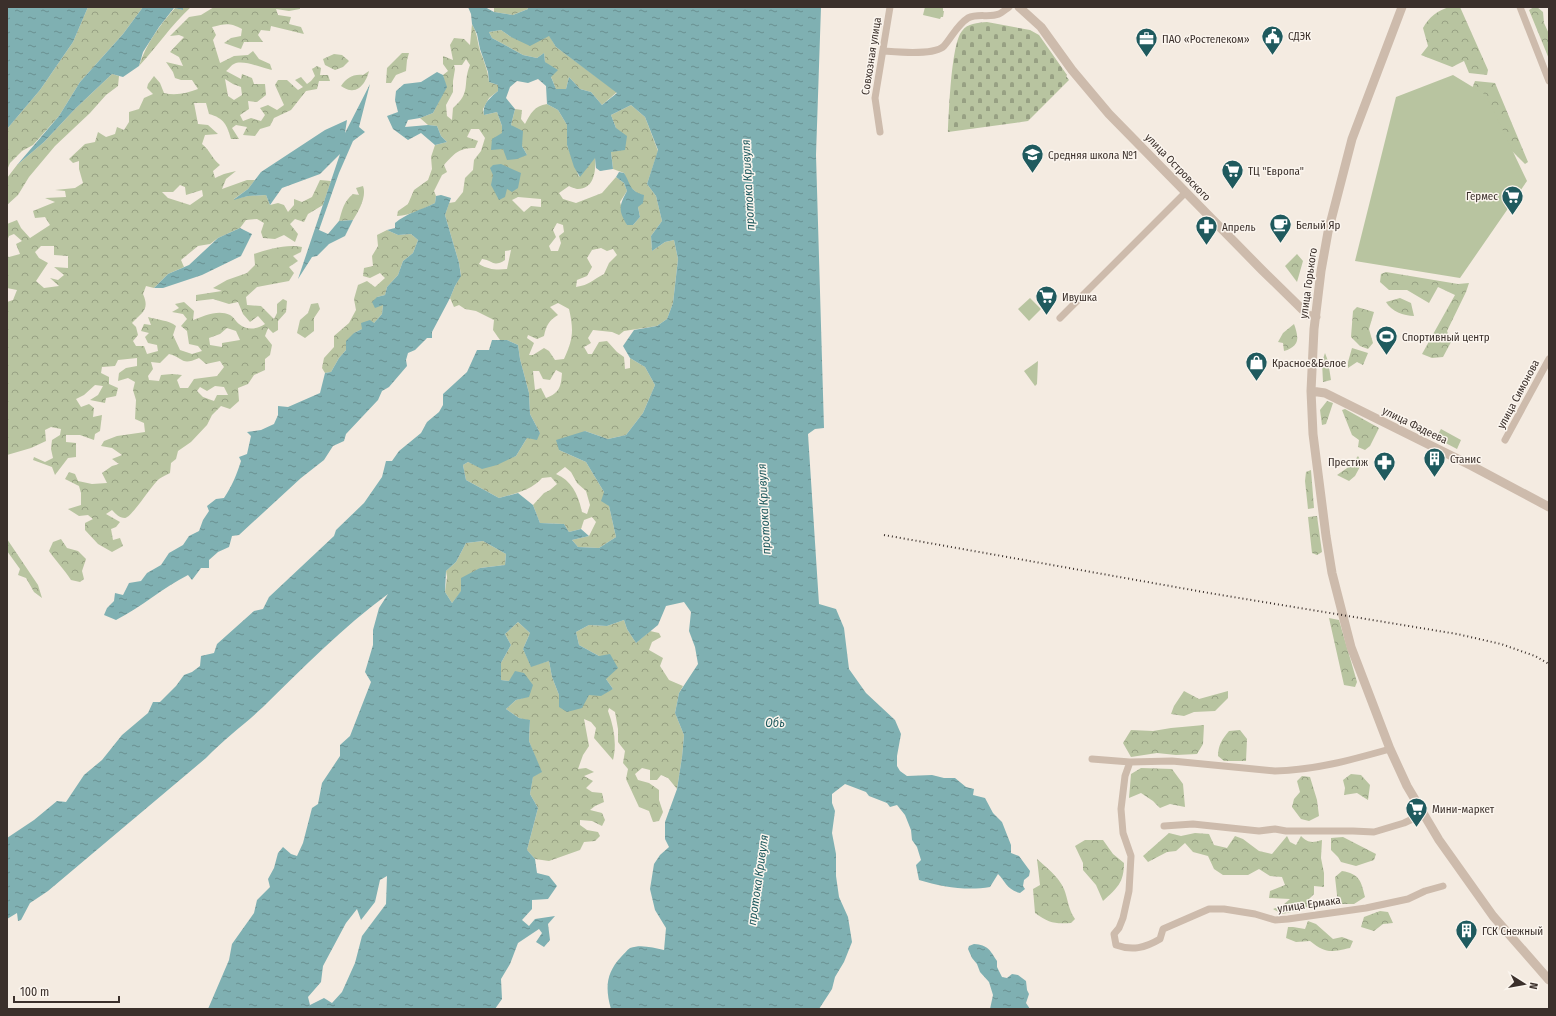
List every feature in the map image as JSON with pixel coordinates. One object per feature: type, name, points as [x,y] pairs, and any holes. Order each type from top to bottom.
[{"type":"street","name":"Совхозная улица","points":[[880,132],[875,98],[890,7]]},
{"type":"street","points":[[883,51],[902,52],[936,50],[944,46],[956,28],[969,18],[998,14],[1009,7]]},
{"type":"street","name":"улица Островского","points":[[1019,7],[1047,35],[1072,70],[1097,100],[1185,193],[1297,305],[1308,314],[1316,317]]},
{"type":"street","name":"улица Горького","points":[[1402,7],[1352,139],[1328,232],[1321,271],[1311,391],[1313,434],[1332,573],[1351,647],[1390,750],[1407,786],[1461,873],[1492,916],[1549,980]]},
{"type":"street","points":[[1520,7],[1549,81]]},
{"type":"street","points":[[1060,318],[1185,193]]},
{"type":"street","name":"улица Симонова","points":[[1506,440],[1549,359]]},
{"type":"street","name":"улица Фадеева","points":[[1311,391],[1325,393],[1472,466],[1549,507]]},
{"type":"street","points":[[1092,759],[1130,762],[1172,761],[1275,771],[1292,771],[1335,765],[1390,750]]},
{"type":"street","name":"улица Ермака","points":[[1130,762],[1125,776],[1121,808],[1123,833],[1131,856],[1128,891],[1123,918],[1120,928],[1114,934],[1116,945],[1122,947],[1139,948],[1150,945],[1160,939],[1163,929],[1209,909],[1224,909],[1255,914],[1275,920],[1288,919],[1366,908],[1408,899],[1426,891],[1443,886]]},
{"type":"street","points":[[1164,826],[1193,824],[1259,830],[1275,829],[1286,831],[1374,832],[1404,824],[1423,814]]},
{"type":"green space","points":[[88,7],[143,7],[123,34],[80,82],[59,116],[33,145],[22,151],[10,163],[7,170],[7,129],[40,90],[73,42]]},
{"type":"green space","points":[[183,7],[191,7],[177,21],[139,66],[145,50],[158,28],[175,8],[183,10]]},
{"type":"green space","points":[[214,7],[300,7],[300,9],[289,11],[276,9],[278,15],[291,17],[289,24],[301,27],[304,34],[271,26],[270,31],[261,30],[258,35],[263,42],[244,42],[241,49],[224,43],[231,38],[241,36],[242,29],[234,25],[227,24],[212,27],[216,35],[213,40],[220,63],[234,56],[248,55],[253,51],[259,59],[270,64],[272,70],[252,64],[238,63],[226,71],[241,79],[242,74],[252,78],[254,84],[265,84],[266,95],[257,102],[248,101],[249,109],[240,115],[243,121],[251,118],[261,121],[265,115],[260,108],[268,105],[277,110],[284,105],[275,85],[278,80],[287,80],[298,90],[303,87],[295,80],[301,77],[307,84],[315,76],[312,69],[317,66],[321,68],[320,75],[328,75],[330,81],[319,81],[317,89],[306,91],[291,110],[274,118],[270,126],[260,129],[255,136],[243,135],[247,127],[236,125],[232,128],[239,139],[231,139],[224,123],[218,118],[209,114],[206,103],[194,103],[198,124],[208,125],[218,134],[205,135],[202,144],[220,165],[213,171],[215,178],[236,171],[226,179],[222,189],[247,180],[255,180],[248,189],[234,199],[248,196],[266,195],[270,205],[278,203],[284,205],[288,212],[294,205],[294,199],[302,202],[312,197],[320,180],[331,181],[323,205],[308,214],[304,222],[295,219],[290,224],[298,234],[295,242],[284,235],[275,239],[263,238],[261,232],[264,223],[257,219],[246,220],[240,228],[218,238],[210,244],[198,246],[181,260],[184,267],[168,274],[154,288],[146,286],[143,294],[146,304],[144,310],[132,323],[136,327],[138,335],[133,341],[136,346],[144,346],[147,354],[158,351],[157,345],[148,343],[145,337],[149,333],[141,331],[144,324],[151,325],[148,317],[166,321],[176,326],[173,335],[180,350],[192,354],[202,351],[198,346],[189,344],[187,331],[181,326],[187,319],[183,314],[172,312],[179,308],[175,304],[184,302],[194,311],[193,320],[211,314],[225,313],[233,317],[245,328],[256,328],[262,326],[265,324],[258,316],[250,322],[243,314],[238,302],[229,304],[213,299],[196,301],[196,295],[222,291],[213,288],[227,280],[247,273],[255,265],[254,254],[284,247],[302,247],[301,252],[293,256],[298,261],[289,267],[294,273],[289,281],[257,287],[246,297],[247,305],[261,306],[274,319],[277,313],[277,304],[283,299],[287,301],[286,312],[278,321],[278,330],[273,333],[268,328],[265,336],[272,345],[270,355],[265,359],[265,370],[254,375],[248,384],[238,388],[239,401],[230,409],[221,406],[212,415],[207,425],[191,442],[178,451],[176,459],[171,463],[170,473],[159,479],[128,516],[125,518],[118,516],[112,510],[106,514],[120,522],[116,527],[111,529],[113,540],[120,538],[123,546],[112,552],[98,544],[85,530],[85,523],[93,519],[88,515],[79,516],[68,509],[81,505],[81,493],[79,486],[65,479],[69,472],[75,474],[78,481],[92,484],[107,483],[102,473],[112,466],[119,464],[112,459],[122,455],[112,448],[101,446],[104,441],[117,436],[145,432],[144,423],[135,419],[136,400],[133,390],[135,382],[128,378],[118,381],[119,373],[126,368],[137,366],[137,358],[118,360],[115,366],[102,367],[101,373],[109,377],[109,384],[118,388],[116,396],[106,398],[105,403],[90,400],[98,395],[103,386],[95,385],[84,395],[76,399],[81,407],[89,404],[94,408],[93,417],[102,415],[100,431],[95,434],[94,440],[80,435],[66,435],[66,442],[76,443],[76,457],[68,458],[55,475],[52,467],[33,460],[34,457],[45,462],[53,458],[51,449],[52,440],[60,435],[61,429],[51,427],[45,430],[46,441],[31,448],[7,455],[7,302],[13,300],[17,290],[7,288],[7,256],[9,257],[20,254],[16,244],[22,241],[14,234],[9,236],[7,241],[7,224],[17,220],[21,228],[30,238],[50,225],[45,217],[35,218],[33,211],[55,202],[45,198],[66,197],[65,191],[55,190],[75,188],[83,183],[79,169],[79,161],[73,163],[69,159],[85,144],[95,142],[98,132],[106,137],[115,134],[117,127],[124,130],[129,122],[129,112],[139,109],[144,98],[153,94],[147,88],[154,76],[160,83],[164,93],[181,94],[198,89],[192,80],[181,80],[175,78],[166,62],[183,66],[179,57],[170,52],[184,37],[179,35],[170,36],[189,17],[201,15]],"holes":[[[225,79],[241,87],[242,95],[234,100],[228,96]],[[180,185],[185,187],[186,195],[202,190],[203,196],[190,205],[168,198],[162,192],[173,192]],[[41,246],[54,246],[54,255],[68,256],[68,268],[54,267],[64,275],[58,280],[50,278],[59,286],[44,288],[36,281],[48,263],[39,258],[35,252]],[[227,328],[236,331],[240,340],[222,343],[222,347],[210,345],[209,338],[220,334]],[[169,354],[186,361],[199,358],[206,364],[220,361],[224,367],[217,376],[194,379],[188,388],[180,388],[177,380],[182,375],[161,375],[159,381],[149,380],[148,376],[153,369],[151,362],[160,363]],[[215,386],[224,387],[228,395],[217,395],[214,401],[203,397],[197,391],[200,387],[207,391]]]},
{"type":"green space","points":[[494,7],[527,7],[528,9],[513,15],[494,12]]},
{"type":"green space","points":[[925,7],[943,8],[943,17],[940,19],[923,15]]},
{"type":"green space","points":[[1450,7],[1460,7],[1488,70],[1487,75],[1469,73],[1464,61],[1452,67],[1421,55],[1428,46],[1423,28],[1434,14]]},
{"type":"green space","points":[[1537,7],[1543,12],[1544,23],[1549,34],[1549,59],[1529,10]]},
{"type":"green space","points":[[987,22],[1030,30],[1039,35],[1069,80],[1028,121],[948,132],[951,79],[958,38],[967,26]]},
{"type":"green space","points":[[472,24],[487,70],[489,82],[498,85],[498,91],[489,98],[483,109],[484,115],[497,112],[502,126],[503,149],[527,155],[522,146],[522,136],[511,125],[515,109],[522,110],[521,119],[525,124],[531,113],[536,108],[547,104],[558,110],[567,125],[567,145],[579,177],[595,157],[595,172],[588,186],[577,189],[569,186],[559,193],[563,199],[576,203],[602,193],[616,177],[624,183],[627,191],[620,202],[627,225],[633,225],[640,217],[637,193],[629,186],[624,173],[613,169],[611,152],[616,128],[611,115],[631,105],[645,117],[658,151],[647,184],[656,196],[662,221],[651,236],[652,251],[665,242],[674,240],[678,259],[673,303],[667,319],[657,326],[624,331],[619,335],[612,332],[593,330],[588,338],[591,343],[584,347],[588,354],[592,354],[599,342],[607,341],[624,357],[625,369],[630,368],[630,358],[645,367],[655,385],[643,413],[626,435],[608,439],[585,431],[559,450],[586,462],[604,492],[609,506],[616,537],[599,548],[578,547],[572,540],[589,536],[596,522],[592,517],[584,520],[581,529],[569,532],[564,524],[540,523],[533,505],[544,493],[557,484],[551,477],[542,478],[528,489],[499,498],[466,480],[463,465],[468,462],[482,468],[516,456],[527,438],[540,433],[530,414],[529,393],[518,345],[507,340],[500,340],[493,330],[494,320],[476,311],[465,309],[459,305],[454,307],[450,298],[461,275],[445,215],[449,203],[455,202],[463,192],[465,178],[473,170],[474,160],[481,151],[485,138],[479,129],[471,129],[467,137],[478,141],[475,148],[461,150],[451,157],[444,165],[447,172],[442,175],[434,191],[436,196],[435,203],[412,213],[397,216],[398,211],[408,204],[414,190],[428,180],[432,169],[431,157],[435,145],[447,142],[441,136],[437,126],[428,125],[420,118],[433,113],[446,87],[443,75],[448,71],[443,64],[443,56],[453,60],[450,45],[454,38],[464,39],[470,45]],"holes":[[[466,59],[470,65],[465,92],[463,97],[453,108],[452,120],[447,116],[446,105],[453,92],[454,65],[462,65]],[[518,197],[541,199],[541,207],[531,206],[524,212],[512,200]],[[557,223],[563,225],[564,232],[559,236],[561,243],[558,251],[551,251],[549,246],[556,237],[553,230]],[[601,248],[607,251],[613,249],[617,255],[609,263],[604,274],[588,284],[576,287],[577,280],[587,276],[592,267],[587,258],[592,250]],[[511,250],[507,269],[493,269],[479,264],[482,259],[495,263],[505,260],[505,251]],[[558,303],[569,309],[572,323],[571,340],[564,359],[555,360],[549,351],[544,348],[533,355],[529,355],[534,343],[527,338],[528,335],[537,339],[544,336],[548,324],[558,315],[550,307]],[[556,370],[562,373],[559,388],[554,394],[546,398],[541,388],[535,390],[533,371],[539,371],[543,379],[550,380]],[[565,467],[571,472],[577,483],[586,491],[590,505],[587,514],[582,512],[574,489],[562,477],[556,474]]]},
{"type":"green space","points":[[501,30],[511,37],[549,35],[556,47],[617,92],[602,105],[591,92],[580,89],[569,77],[566,89],[556,89],[545,62],[544,53],[537,58],[523,55],[492,38],[489,32]]},
{"type":"green space","points":[[402,53],[409,53],[406,71],[396,75],[391,83],[386,83],[387,68]]},
{"type":"green space","points":[[334,54],[342,55],[349,61],[343,67],[335,70],[325,65],[323,59]]},
{"type":"green space","points":[[369,71],[363,84],[357,89],[349,90],[341,86],[350,77],[363,75]]},
{"type":"green space","points":[[112,74],[119,76],[118,86],[106,95],[90,113],[55,146],[29,177],[18,195],[7,205],[7,178],[17,165],[44,142],[75,109]]},
{"type":"green space","points":[[1453,75],[1486,95],[1527,181],[1460,278],[1355,261],[1396,97]]},
{"type":"green space","points":[[1475,81],[1495,83],[1528,162],[1525,164],[1508,147],[1471,91]]},
{"type":"green space","points":[[363,186],[363,199],[353,220],[339,221],[342,209],[347,200],[353,194],[359,195],[356,188]]},
{"type":"green space","points":[[387,230],[398,235],[411,234],[418,240],[413,253],[403,261],[398,275],[387,287],[385,295],[377,297],[383,305],[382,314],[374,323],[354,333],[346,350],[339,358],[331,372],[325,373],[322,368],[324,358],[334,347],[334,336],[349,323],[356,310],[354,299],[358,285],[367,281],[375,287],[385,278],[380,273],[370,278],[363,276],[364,268],[373,266],[372,256],[378,246],[377,235]]},
{"type":"green space","points":[[1297,254],[1303,261],[1297,282],[1285,266]]},
{"type":"green space","points":[[1386,272],[1458,284],[1469,283],[1447,331],[1451,342],[1443,357],[1432,358],[1422,354],[1455,295],[1438,287],[1429,303],[1407,290],[1389,290],[1380,282],[1381,274]]},
{"type":"green space","points":[[1030,298],[1041,309],[1029,321],[1018,309]]},
{"type":"green space","points":[[1400,298],[1411,303],[1414,316],[1398,312],[1391,308],[1386,302]]},
{"type":"green space","points":[[318,303],[320,309],[314,318],[314,331],[305,338],[297,333],[300,320],[308,313],[311,304]]},
{"type":"green space","points":[[1357,307],[1374,312],[1369,329],[1373,343],[1368,349],[1360,346],[1351,337],[1353,311]]},
{"type":"green space","points":[[1294,324],[1297,333],[1296,344],[1284,351],[1283,343],[1278,342],[1283,333]]},
{"type":"green space","points":[[1352,348],[1368,353],[1363,365],[1357,362],[1348,368],[1348,362]]},
{"type":"green space","points":[[1325,353],[1331,380],[1323,382],[1322,362]]},
{"type":"green space","points":[[1038,361],[1037,384],[1035,386],[1024,371]]},
{"type":"green space","points":[[1327,401],[1333,403],[1326,424],[1322,425],[1320,410]]},
{"type":"green space","points":[[1345,409],[1379,428],[1370,446],[1365,450],[1358,447],[1359,440],[1352,435],[1342,410]]},
{"type":"green space","points":[[1441,429],[1461,440],[1457,449],[1436,438]]},
{"type":"green space","points":[[1358,456],[1362,463],[1355,476],[1349,481],[1337,475],[1350,466]]},
{"type":"green space","points":[[1311,470],[1314,508],[1308,509],[1305,481],[1306,472]]},
{"type":"green space","points":[[1317,516],[1322,552],[1317,555],[1312,553],[1308,517]]},
{"type":"green space","points":[[7,539],[38,585],[42,598],[34,592],[26,578],[18,575],[20,569],[7,551]]},
{"type":"green space","points":[[61,539],[67,548],[78,551],[86,559],[82,571],[84,579],[80,582],[71,580],[49,551],[53,542]]},
{"type":"green space","points":[[483,541],[506,554],[505,565],[480,568],[452,603],[445,592],[447,577],[446,571],[456,562],[466,543]]},
{"type":"green space","points":[[1329,618],[1339,620],[1357,682],[1355,687],[1344,685]]},
{"type":"green space","points":[[624,620],[627,629],[636,643],[650,631],[659,633],[661,637],[652,642],[649,650],[663,658],[660,666],[669,680],[683,686],[679,693],[675,713],[684,735],[677,789],[668,778],[661,775],[657,780],[650,780],[650,770],[642,768],[635,774],[638,780],[649,783],[659,790],[659,800],[663,812],[659,821],[653,822],[649,811],[639,807],[626,779],[628,769],[623,763],[625,751],[618,742],[618,729],[615,712],[609,708],[608,711],[612,723],[615,742],[613,760],[594,738],[596,728],[591,722],[584,719],[589,746],[583,755],[578,769],[586,768],[594,772],[584,776],[593,781],[586,788],[592,792],[602,793],[604,802],[590,810],[602,813],[605,820],[602,826],[592,821],[580,820],[580,825],[587,830],[598,832],[600,836],[595,841],[584,842],[580,850],[549,861],[535,859],[527,850],[538,808],[530,794],[533,776],[541,772],[529,741],[530,721],[519,718],[506,709],[516,700],[529,696],[509,681],[501,680],[501,663],[511,645],[505,634],[518,622],[530,633],[523,649],[531,666],[549,661],[552,677],[559,695],[559,707],[588,695],[613,689],[606,679],[599,656],[579,645],[576,632],[589,625],[607,626]]},
{"type":"green space","points":[[1184,691],[1199,699],[1228,691],[1228,698],[1215,711],[1194,712],[1184,716],[1171,714],[1174,706]]},
{"type":"green space","points":[[1204,725],[1203,744],[1197,754],[1176,755],[1157,753],[1131,757],[1123,743],[1131,730],[1153,731]]},
{"type":"green space","points":[[1240,730],[1247,739],[1246,761],[1224,761],[1218,756],[1224,737],[1229,731]]},
{"type":"green space","points":[[1141,768],[1172,769],[1183,784],[1185,807],[1170,804],[1160,808],[1141,793],[1129,798],[1131,774]]},
{"type":"green space","points":[[1351,774],[1361,775],[1370,785],[1368,800],[1357,793],[1344,795],[1345,788],[1343,780]]},
{"type":"green space","points":[[1302,776],[1310,777],[1317,800],[1319,816],[1309,821],[1301,819],[1292,807],[1294,799],[1300,792],[1297,781]]},
{"type":"green space","points":[[1169,833],[1181,836],[1195,833],[1209,834],[1214,845],[1227,848],[1235,836],[1243,839],[1259,851],[1272,854],[1287,836],[1290,842],[1296,845],[1301,836],[1310,842],[1322,840],[1321,858],[1324,873],[1324,887],[1314,886],[1314,894],[1309,899],[1310,906],[1282,914],[1273,909],[1283,905],[1290,899],[1269,898],[1270,891],[1285,885],[1282,877],[1270,876],[1259,869],[1248,875],[1223,875],[1214,869],[1208,856],[1193,852],[1185,843],[1176,851],[1167,852],[1148,862],[1143,856]]},
{"type":"green space","points":[[1343,837],[1376,854],[1374,860],[1356,866],[1341,862],[1331,850],[1331,838]]},
{"type":"green space","points":[[1085,840],[1103,840],[1113,854],[1124,863],[1123,876],[1119,885],[1103,901],[1096,885],[1083,870],[1083,863],[1075,846]]},
{"type":"green space","points":[[1037,859],[1062,884],[1069,908],[1075,919],[1071,923],[1052,922],[1035,913],[1033,889],[1040,885]]},
{"type":"green space","points":[[1342,871],[1356,876],[1362,886],[1365,897],[1354,904],[1338,904],[1335,877]]},
{"type":"green space","points":[[1380,911],[1388,912],[1393,923],[1383,924],[1374,931],[1361,927],[1364,917]]},
{"type":"green space","points":[[1308,921],[1316,924],[1333,939],[1342,937],[1353,941],[1350,948],[1329,951],[1320,948],[1310,941],[1296,942],[1286,938],[1288,927],[1305,929]]},
{"type":"water","points":[[7,7],[88,7],[73,42],[40,90],[7,129]]},
{"type":"water","points":[[143,7],[183,7],[183,10],[174,8],[159,27],[143,52],[139,66],[123,77],[112,74],[75,109],[44,142],[17,165],[59,116],[80,82],[123,34]]},
{"type":"water","points":[[468,7],[485,7],[494,12],[513,15],[528,9],[527,7],[821,7],[816,155],[824,428],[815,429],[808,434],[819,604],[836,609],[844,628],[849,669],[866,693],[895,720],[901,734],[897,756],[897,766],[900,771],[907,776],[932,775],[944,778],[955,778],[966,787],[974,789],[973,795],[985,798],[993,813],[1002,822],[1011,845],[1011,853],[1019,856],[1030,871],[1029,876],[1024,880],[1023,886],[1025,889],[1020,893],[1009,887],[998,874],[990,887],[972,889],[954,888],[919,880],[916,865],[921,860],[917,847],[912,840],[911,830],[905,815],[897,805],[890,807],[887,803],[869,796],[866,792],[845,784],[832,794],[832,803],[835,811],[832,833],[836,854],[836,876],[839,897],[848,917],[852,942],[844,962],[835,977],[832,989],[819,1009],[611,1009],[608,994],[608,981],[612,969],[621,957],[630,948],[639,946],[664,950],[666,928],[655,910],[650,889],[654,864],[660,855],[669,847],[665,839],[665,822],[677,789],[684,735],[675,713],[679,693],[698,664],[695,647],[689,631],[691,612],[684,602],[666,606],[658,625],[636,643],[627,629],[624,620],[607,626],[589,625],[576,632],[579,645],[599,656],[610,654],[618,668],[606,679],[613,689],[601,696],[589,695],[582,708],[567,712],[559,707],[559,695],[552,677],[549,661],[531,667],[523,649],[530,633],[518,622],[505,634],[511,645],[501,663],[501,680],[509,681],[515,671],[524,673],[533,685],[529,697],[516,700],[506,709],[519,718],[530,720],[529,741],[542,772],[533,777],[530,794],[538,808],[527,850],[535,859],[537,873],[549,876],[557,886],[548,899],[532,900],[532,909],[522,920],[529,926],[535,919],[555,916],[548,924],[550,940],[544,947],[536,942],[542,933],[539,929],[518,943],[510,964],[501,979],[502,999],[495,1009],[208,1009],[229,960],[232,944],[254,913],[257,900],[270,887],[268,879],[274,868],[278,853],[283,847],[291,854],[297,856],[303,843],[312,808],[318,804],[322,783],[340,756],[340,745],[350,736],[371,682],[365,672],[373,645],[373,630],[379,608],[388,594],[339,634],[263,707],[206,758],[48,891],[30,903],[21,920],[18,921],[17,913],[7,919],[7,838],[34,820],[57,801],[66,802],[84,775],[102,760],[122,735],[148,713],[153,702],[160,702],[176,686],[184,675],[192,672],[200,666],[201,656],[214,653],[217,644],[254,611],[263,609],[269,597],[334,536],[336,530],[364,503],[382,477],[386,461],[392,461],[399,451],[421,433],[427,422],[439,412],[443,405],[443,394],[467,372],[477,350],[489,350],[492,340],[507,340],[518,345],[529,393],[530,414],[540,433],[537,440],[527,438],[516,456],[497,465],[482,469],[468,462],[463,465],[466,480],[499,498],[518,493],[533,505],[540,523],[564,524],[569,532],[581,529],[589,536],[572,540],[578,547],[599,548],[616,537],[609,506],[601,501],[604,492],[586,462],[559,450],[556,440],[585,431],[608,439],[626,435],[643,413],[655,385],[645,367],[630,358],[623,346],[634,330],[657,326],[667,319],[673,303],[678,259],[674,240],[665,242],[652,251],[651,236],[662,221],[656,196],[647,184],[658,150],[645,117],[631,105],[611,115],[616,128],[627,136],[625,150],[611,152],[613,169],[600,171],[596,168],[595,158],[580,177],[574,167],[567,145],[567,125],[558,110],[547,104],[546,86],[538,79],[528,83],[517,81],[510,87],[506,98],[515,109],[511,125],[523,131],[522,146],[527,155],[517,159],[507,160],[503,149],[491,150],[492,139],[502,133],[502,126],[497,112],[484,115],[484,108],[485,104],[498,91],[498,85],[489,82],[488,72],[480,49],[477,34],[472,24],[471,14]],"holes":[[[501,30],[511,37],[530,46],[549,36],[556,47],[617,93],[602,105],[591,92],[580,89],[569,77],[566,89],[556,89],[551,77],[558,70],[545,62],[544,53],[537,58],[523,55],[492,38],[489,32]],[[483,541],[506,554],[505,565],[480,568],[461,578],[461,591],[452,603],[445,592],[446,571],[456,562],[466,543]],[[387,876],[386,904],[362,936],[355,963],[342,992],[332,1003],[324,998],[310,1005],[308,997],[321,982],[323,966],[346,923],[357,909],[361,920],[375,902],[380,880]]]},
{"type":"water","points":[[437,72],[443,75],[447,87],[433,113],[420,118],[408,120],[405,127],[428,125],[437,126],[441,136],[447,142],[435,145],[421,133],[408,140],[393,129],[387,116],[398,112],[395,100],[396,91],[404,84],[421,82]]},
{"type":"water","points":[[370,84],[359,127],[365,132],[353,141],[339,173],[319,230],[328,234],[339,221],[353,220],[345,236],[329,244],[317,256],[312,257],[298,279],[340,154],[320,174],[282,188],[270,205],[266,195],[248,196],[233,200],[248,189],[261,172],[325,130],[347,120],[345,133]]},
{"type":"water","points":[[501,164],[521,173],[518,188],[512,192],[507,189],[505,197],[499,200],[491,185],[493,175],[490,168],[493,165]]},
{"type":"water","points":[[619,172],[624,173],[633,189],[644,195],[643,203],[638,207],[640,217],[633,225],[627,225],[621,212],[621,204],[627,191],[624,183],[616,177]]},
{"type":"water","points":[[441,195],[451,198],[445,215],[459,263],[461,276],[432,332],[432,338],[427,338],[415,350],[408,353],[406,360],[407,366],[389,387],[382,391],[378,400],[346,434],[344,441],[333,446],[324,460],[301,478],[239,535],[232,536],[229,547],[218,552],[209,560],[209,568],[201,568],[192,580],[188,575],[179,580],[116,620],[104,615],[107,608],[114,601],[115,593],[123,595],[129,583],[141,581],[147,573],[161,565],[169,553],[183,545],[189,536],[199,531],[203,520],[209,511],[207,506],[216,499],[224,498],[238,471],[241,461],[239,457],[247,454],[251,436],[247,432],[261,430],[274,424],[278,415],[278,406],[288,407],[320,393],[325,373],[331,372],[339,358],[346,350],[346,341],[354,333],[362,329],[361,323],[370,320],[374,323],[382,314],[383,305],[375,308],[372,302],[377,297],[385,295],[387,287],[398,275],[403,261],[413,253],[418,240],[411,234],[398,235],[387,230],[395,228],[395,223],[404,217],[435,203],[436,196]]},
{"type":"water","points":[[240,228],[252,234],[241,256],[202,275],[163,288],[154,288],[168,274],[189,265],[218,238]]},
{"type":"water","points":[[974,944],[986,947],[990,951],[997,961],[997,967],[1002,977],[1007,978],[1012,974],[1018,975],[1026,981],[1029,994],[1026,1003],[1030,1009],[990,1009],[993,995],[989,982],[980,972],[968,949],[969,946]]},
{"type":"railway","points":[[884,535],[1209,593],[1457,634],[1501,644],[1535,656],[1549,664]]},
{"type":"place","name":"СДЭК","points":[[1272,56]]},
{"type":"place","name":"ПАО «Ростелеком»","points":[[1147,58]]},
{"type":"place","name":"Средняя школа №1","points":[[1032,174]]},
{"type":"place","name":"ТЦ \"Европа\"","points":[[1232,190]]},
{"type":"place","name":"Гермес","points":[[1513,216]]},
{"type":"place","name":"Белый Яр","points":[[1280,244]]},
{"type":"place","name":"Апрель","points":[[1206,246]]},
{"type":"place","name":"Ивушка","points":[[1047,316]]},
{"type":"place","name":"Спортивный центр","points":[[1386,356]]},
{"type":"place","name":"Красное&Белое","points":[[1257,382]]},
{"type":"place","name":"Станис","points":[[1434,478]]},
{"type":"place","name":"Престиж","points":[[1384,482]]},
{"type":"place","name":"Мини-маркет","points":[[1417,828]]},
{"type":"place","name":"ГСК Снежный","points":[[1467,950]]},
{"type":"water label","name":"протока Кривуля","points":[[748,185]]},
{"type":"water label","name":"протока Кривуля","points":[[764,509]]},
{"type":"water label","name":"Обь","points":[[775,723]]},
{"type":"water label","name":"протока Кривуля","points":[[758,880]]}]
